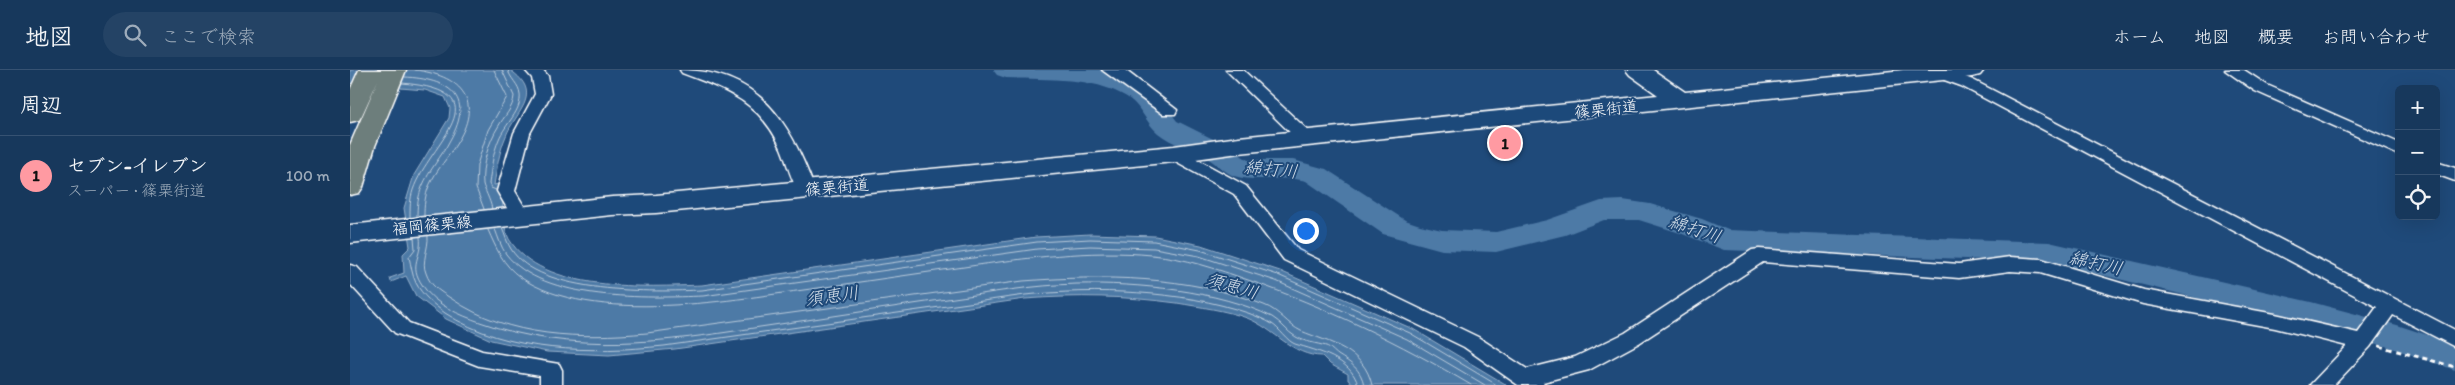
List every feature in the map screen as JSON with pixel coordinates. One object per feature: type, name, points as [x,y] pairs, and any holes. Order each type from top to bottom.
[{"type":"main road","points":[[350,187],[362,146],[359,104],[371,70]]},
{"type":"main road","points":[[359,104],[394,70]]},
{"type":"main road","points":[[1638,70],[1682,101]]},
{"type":"main road","name":"篠栗街道","points":[[510,217],[1174,154],[1239,145],[1682,101],[1935,72],[1972,70]]},
{"type":"main road","name":"福岡篠栗線","points":[[358,234],[510,217]]},
{"type":"street","points":[[510,217],[506,191],[522,132],[543,94],[540,76],[533,70]]},
{"type":"street","points":[[688,70],[734,87],[767,110],[792,150],[806,190]]},
{"type":"street","points":[[1110,70],[1118,72],[1169,110]]},
{"type":"street","points":[[1234,70],[1307,139]]},
{"type":"street","points":[[2233,70],[2261,88],[2395,148]]},
{"type":"street","points":[[1935,72],[1967,82],[2388,306],[2455,339]]},
{"type":"street","points":[[1174,154],[1240,190],[1291,255],[1471,342],[1530,381],[1581,364],[1632,338],[1759,255],[1959,271],[2010,264],[2041,266],[2143,297],[2275,321],[2369,334]]},
{"type":"street","points":[[2440,169],[2455,175]]},
{"type":"street","points":[[350,272],[402,328],[479,358],[551,378]]},
{"type":"street","points":[[2321,385],[2369,334],[2388,306]]},
{"type":"path","points":[[2369,334],[2455,366]]},
{"type":"water","name":"須恵川","points":[[350,70],[510,70],[520,79],[525,87],[526,95],[524,103],[510,127],[504,142],[498,160],[494,185],[503,183],[504,219],[509,239],[525,257],[545,269],[570,278],[625,286],[702,285],[1036,237],[1090,234],[1155,236],[1201,245],[1280,271],[1413,329],[1507,385],[1356,385],[1348,380],[1348,374],[1330,364],[1322,356],[1302,352],[1257,323],[1239,315],[1177,303],[1120,298],[1064,297],[1025,299],[675,349],[609,355],[547,352],[491,340],[446,319],[416,296],[406,276],[391,282],[390,278],[404,273],[403,254],[410,247],[404,208],[414,175],[449,118],[450,108],[445,97],[425,90],[350,84]]},
{"type":"waterway","name":"綿打川","points":[[1006,70],[1078,74],[1111,79],[1136,91],[1149,102],[1167,127],[1217,152],[1242,169],[1293,169],[1316,175],[1394,227],[1442,240],[1496,242],[1554,228],[1601,211],[1623,210],[1640,211],[1691,226],[1724,240],[2049,252],[2311,314],[2397,337],[2455,357]]},
{"type":"place","name":"セブン-イレブン","points":[[1505,143]]}]
